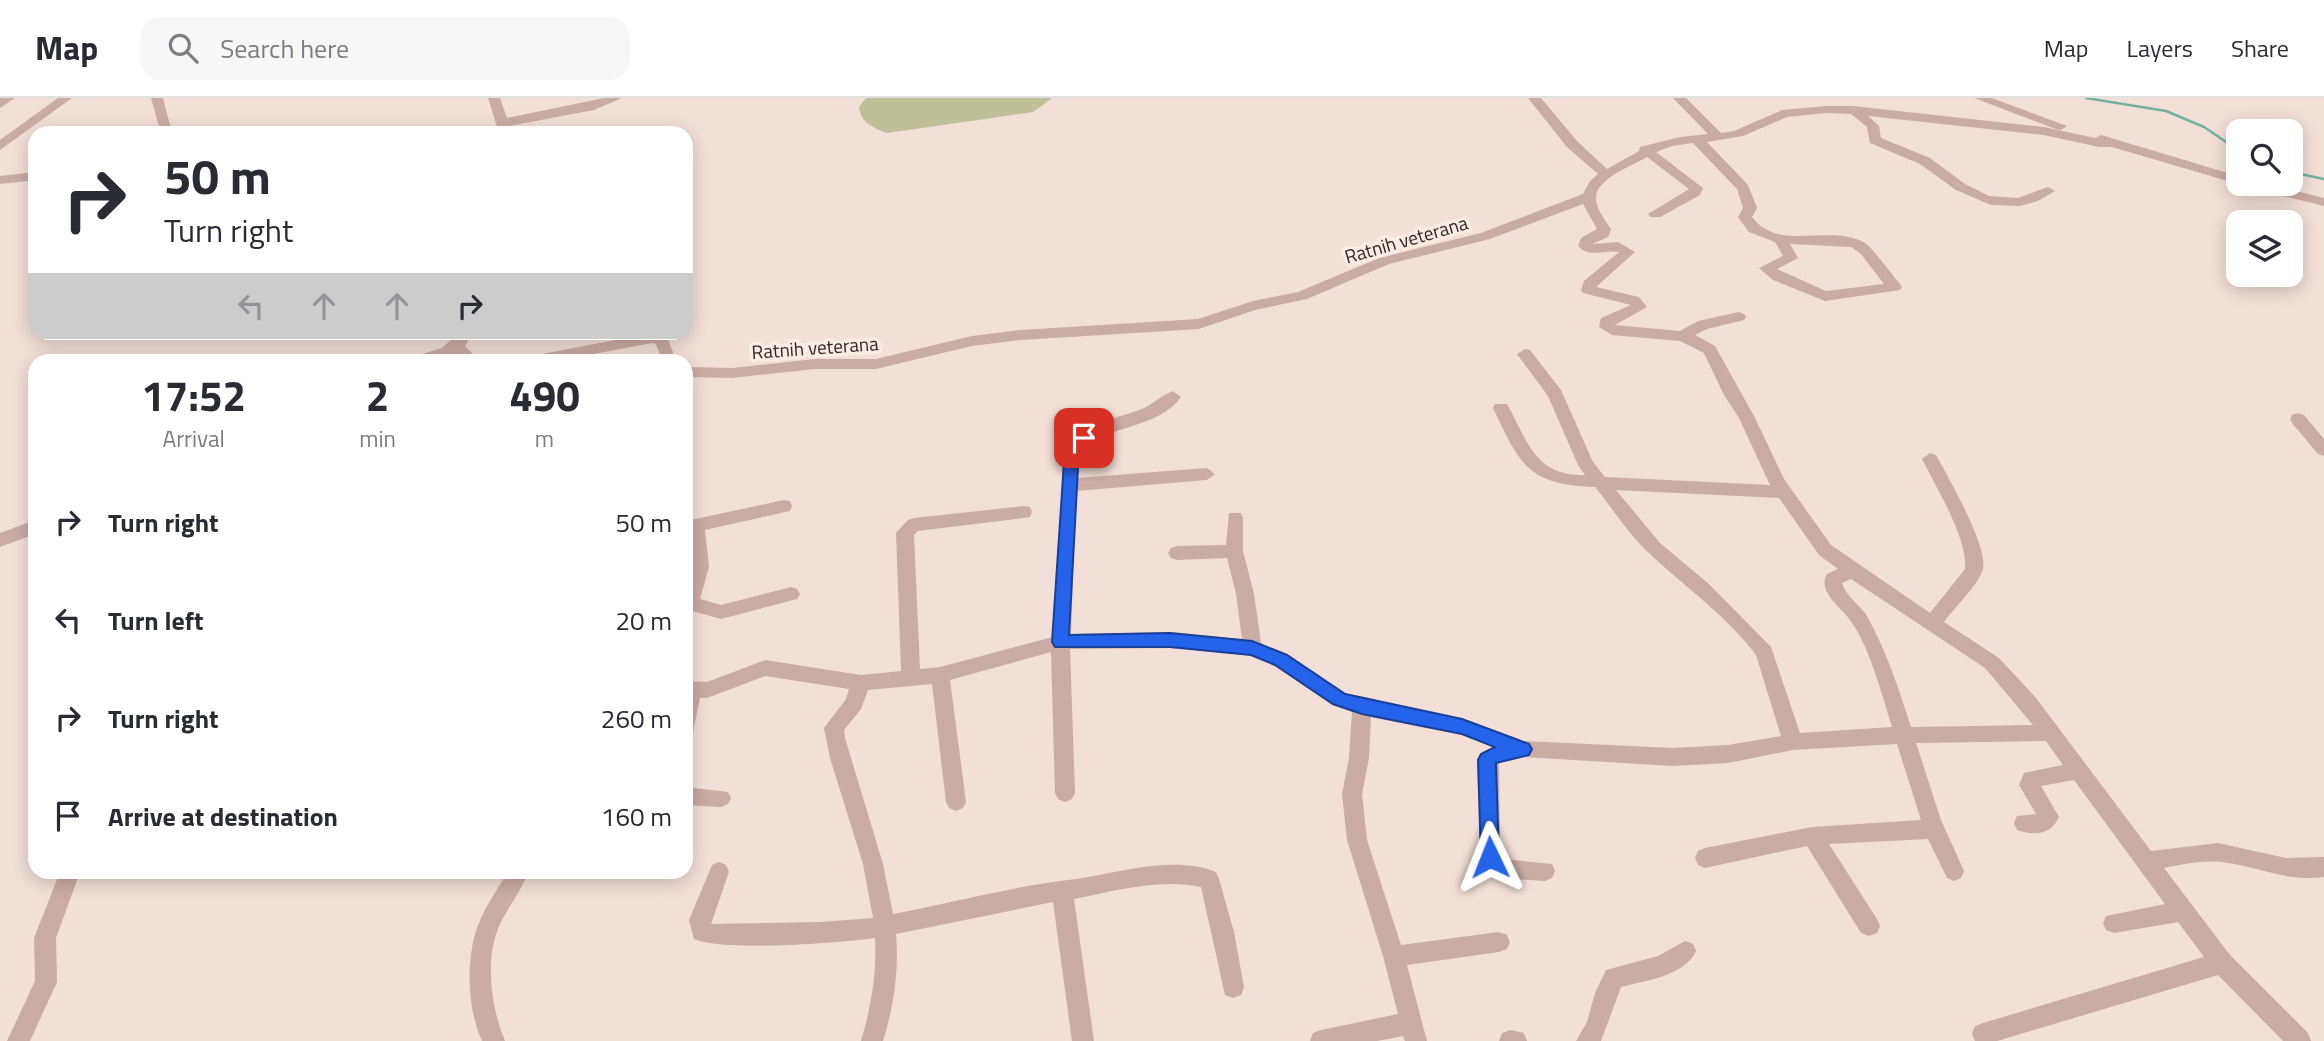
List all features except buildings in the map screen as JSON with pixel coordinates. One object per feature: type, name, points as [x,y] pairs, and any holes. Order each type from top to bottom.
[{"type":"street","points":[[0,104],[9,98]]},
{"type":"street","points":[[0,146],[66,98]]},
{"type":"street","points":[[157,98],[165,126]]},
{"type":"street","points":[[494,98],[502,126]]},
{"type":"street","points":[[511,126],[594,106],[615,98]]},
{"type":"street","points":[[1534,98],[1572,144],[1606,175]]},
{"type":"street","points":[[1679,98],[1717,136]]},
{"type":"street","points":[[1980,98],[2110,143],[2226,177]]},
{"type":"street","name":"Ratnih veterana","points":[[693,372],[732,373],[815,363],[876,363],[963,343],[1021,335],[1199,324],[1253,306],[1302,296],[1384,261],[1485,236],[1569,206],[1589,196],[1590,188],[1645,150],[1678,139],[1737,134],[1762,120],[1786,113],[1830,108],[1853,110],[2070,135],[2102,145],[2110,143]]},
{"type":"street","points":[[1853,110],[1873,126],[1875,140],[1895,151],[1924,161],[1948,179],[1991,204],[2029,201],[2048,191]]},
{"type":"street","points":[[1696,138],[1743,188],[1750,208],[1745,217],[1748,223],[1780,239],[1844,240],[1855,243],[1868,252],[1876,267],[1895,289],[1828,297],[1790,283],[1766,268],[1791,258],[1780,239]]},
{"type":"street","points":[[1645,150],[1696,188],[1695,192],[1655,214]]},
{"type":"street","points":[[0,180],[28,177]]},
{"type":"street","points":[[1589,196],[1590,205],[1604,229],[1603,234],[1586,241],[1585,246],[1593,250],[1618,246],[1628,252],[1588,284],[1588,290],[1634,300],[1640,307],[1606,322],[1606,327],[1612,330],[1682,336],[1702,344],[1714,354],[1732,395],[1746,416],[1783,492],[1825,550],[1853,572],[1992,663],[2029,704],[2222,963],[2269,1013],[2300,1041]]},
{"type":"street","points":[[2300,196],[2324,202]]},
{"type":"street","points":[[1682,336],[1703,325],[1739,317]]},
{"type":"street","points":[[444,354],[456,347],[461,340]]},
{"type":"street","points":[[568,354],[642,340]]},
{"type":"street","points":[[456,347],[464,354]]},
{"type":"street","points":[[1525,354],[1555,394],[1586,465],[1604,483],[1654,548],[1704,590],[1764,652],[1793,742]]},
{"type":"street","points":[[1065,793],[1060,723],[1061,642],[1072,447],[1077,441],[1162,408],[1173,397]]},
{"type":"street","points":[[1501,408],[1531,465],[1537,470],[1571,481],[1595,480],[1604,483],[1783,492]]},
{"type":"street","points":[[2298,418],[2324,450]]},
{"type":"street","points":[[1930,459],[1952,505],[1968,529],[1976,562],[1974,571],[1932,623]]},
{"type":"street","points":[[1068,485],[1207,474]]},
{"type":"street","points":[[693,526],[784,506]]},
{"type":"street","points":[[911,677],[905,533],[914,525],[1024,512]]},
{"type":"street","points":[[1236,518],[1234,551],[1245,594],[1252,648]]},
{"type":"street","points":[[0,540],[28,530]]},
{"type":"street","points":[[693,535],[701,569],[693,591]]},
{"type":"street","points":[[1177,553],[1234,551]]},
{"type":"street","points":[[1853,572],[1838,575],[1832,583],[1868,636],[1906,735],[1933,829],[1954,871]]},
{"type":"street","points":[[693,606],[721,612],[791,594]]},
{"type":"street","points":[[693,690],[707,690],[765,668],[861,683],[940,675],[1061,642],[1200,641],[1252,648],[1281,660],[1339,699],[1362,707],[1462,727],[1523,749]]},
{"type":"street","points":[[940,675],[956,803]]},
{"type":"street","points":[[861,683],[854,704],[836,724],[835,736],[867,841],[886,926],[888,971],[882,1015],[872,1041]]},
{"type":"street","points":[[1321,1041],[1413,1032],[1394,956],[1357,840],[1352,794],[1359,758],[1362,707]]},
{"type":"street","points":[[1545,871],[1497,869],[1490,857],[1487,760],[1494,755],[1523,749],[1673,757],[1728,754],[1793,742],[1906,735],[2049,733]]},
{"type":"street","points":[[2024,823],[2044,824],[2049,817],[2029,785],[2031,779],[2078,771]]},
{"type":"street","points":[[693,796],[721,798]]},
{"type":"street","points":[[1705,858],[1812,836],[1933,829]]},
{"type":"street","points":[[1812,836],[1869,926]]},
{"type":"street","points":[[2146,862],[2204,851],[2230,854],[2283,870],[2324,867]]},
{"type":"street","points":[[719,872],[700,920],[702,932],[709,934],[858,930],[1137,878],[1204,875],[1209,879],[1223,932],[1233,987]]},
{"type":"street","points":[[18,1041],[46,982],[45,938],[67,879]]},
{"type":"street","points":[[494,1041],[485,1017],[483,952],[487,932],[515,879]]},
{"type":"street","points":[[1062,890],[1083,1041]]},
{"type":"street","points":[[2114,923],[2182,911]]},
{"type":"street","points":[[1394,956],[1499,942]]},
{"type":"street","points":[[1587,1041],[1601,1019],[1608,987],[1614,978],[1663,965],[1685,951]]},
{"type":"street","points":[[1983,1034],[2222,963]]},
{"type":"street","points":[[1510,1041],[1516,1041]]},
{"type":"green space","points":[[866,98],[1052,98],[1033,112],[887,133],[872,126],[862,117],[859,107]]},
{"type":"waterway","points":[[2086,98],[2166,111],[2204,127],[2226,142]]},
{"type":"waterway","points":[[2303,175],[2324,179]]},
{"type":"route","points":[[1084,438],[1072,447],[1061,642],[1139,639],[1200,641],[1252,648],[1281,660],[1339,699],[1362,707],[1462,727],[1523,749],[1494,755],[1487,760],[1490,857]]}]
